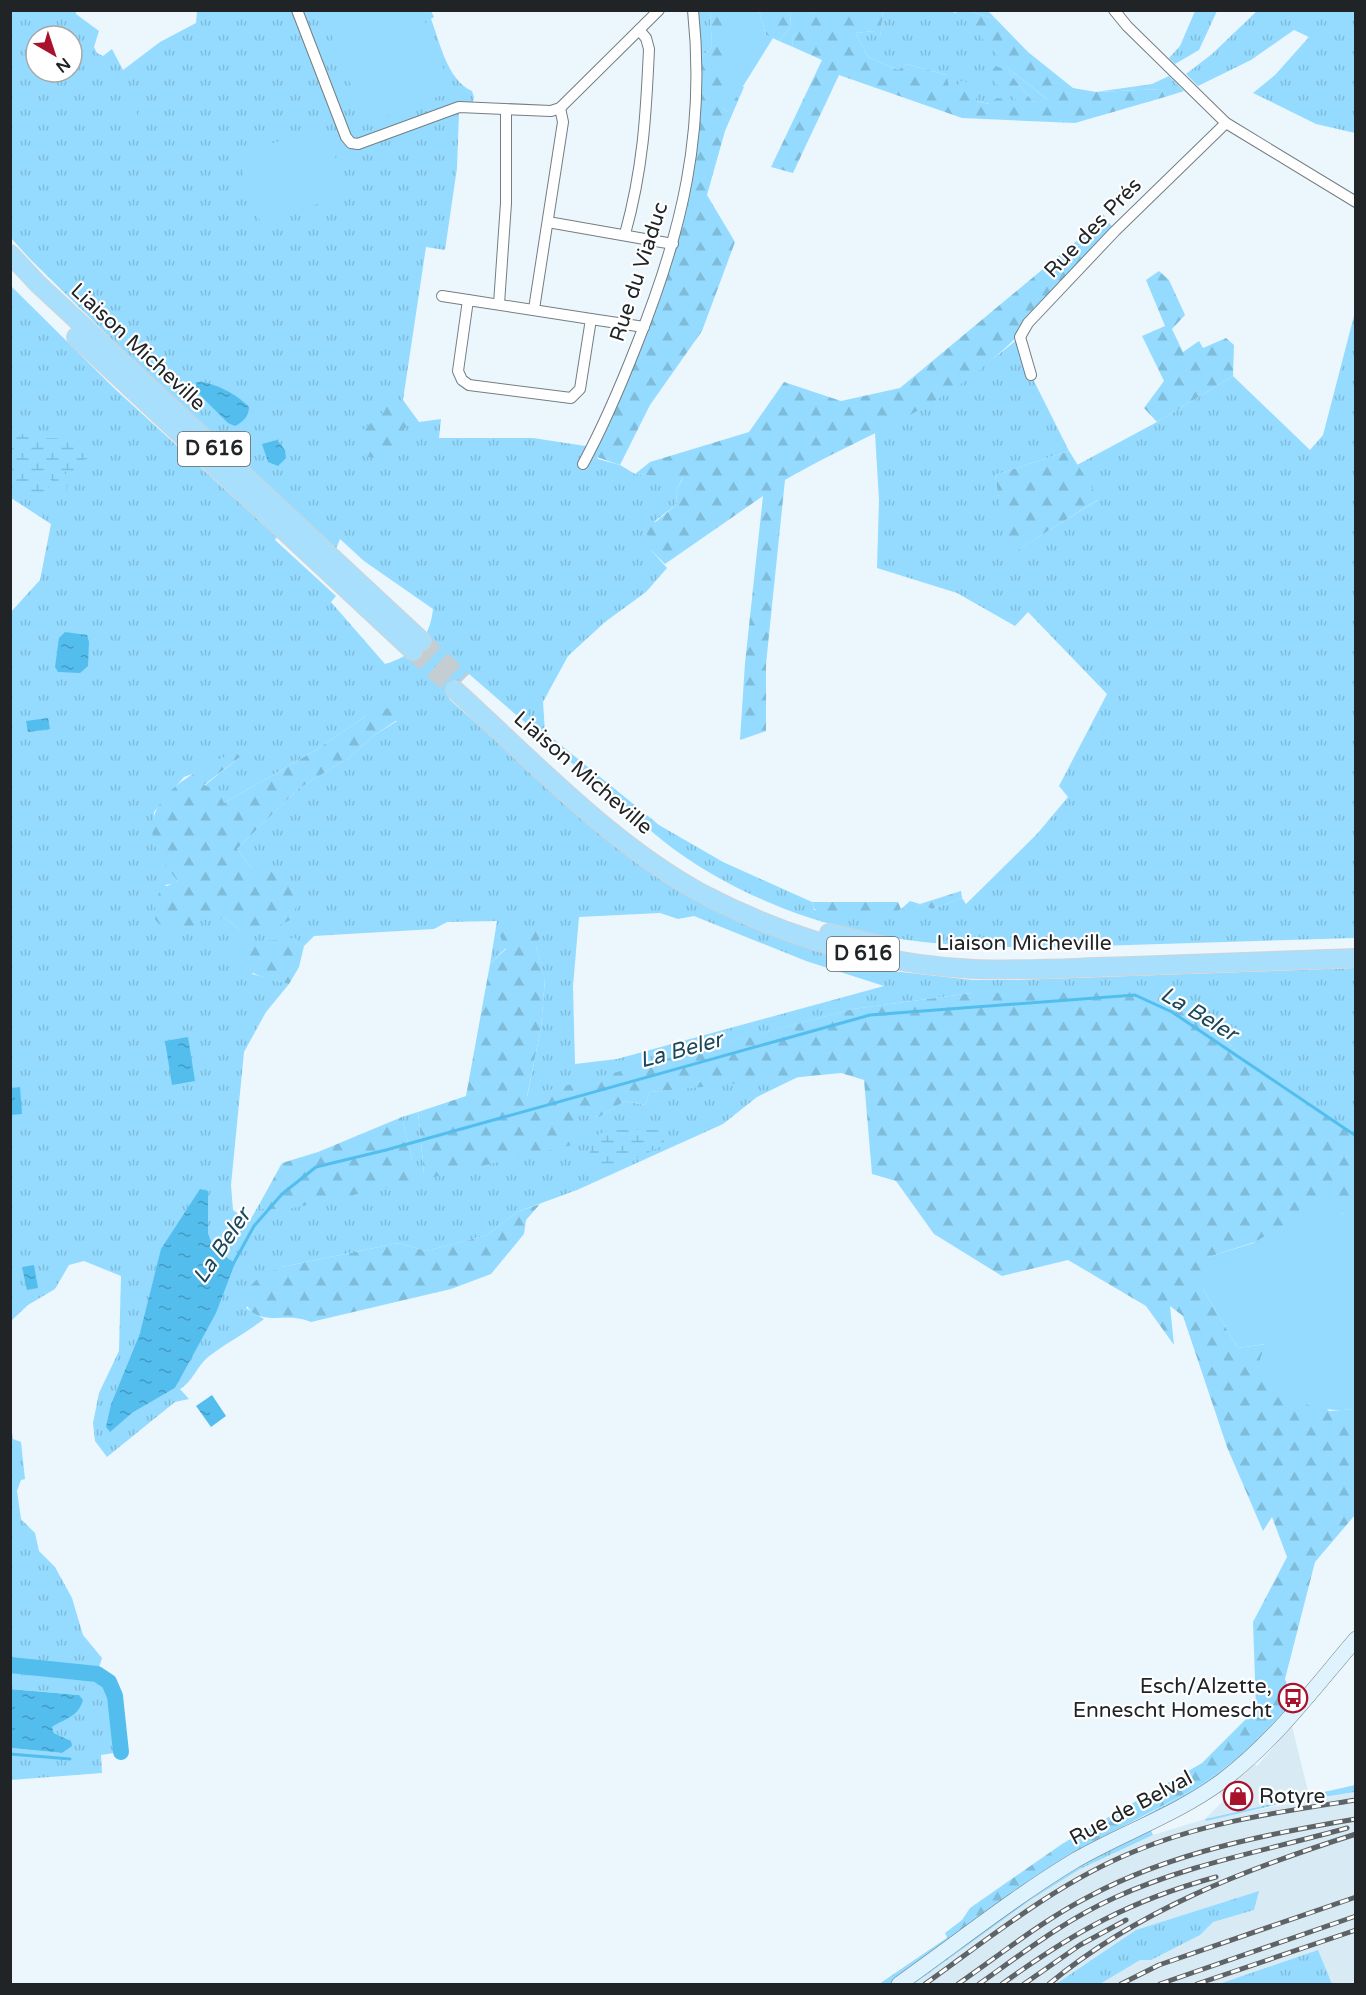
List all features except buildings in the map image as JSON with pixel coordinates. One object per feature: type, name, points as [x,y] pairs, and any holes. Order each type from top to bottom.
[{"type":"highway","name":"Liaison Micheville","points":[[10,254],[38,284],[417,646],[123,382],[10,273]]},
{"type":"highway","name":"Liaison Micheville","points":[[1356,947],[973,957],[896,949],[821,931],[765,910],[709,883],[655,849],[459,685],[586,808],[648,859],[702,893],[760,921],[811,940],[896,960],[974,969],[1356,958]]},
{"type":"main road","name":"Rue de Belval","points":[[899,1984],[1075,1861],[1149,1824],[1222,1780],[1248,1759],[1291,1714],[1356,1639]]},
{"type":"street","points":[[297,10],[346,137],[351,143],[358,144],[459,107],[506,111],[550,111],[560,108],[659,10]]},
{"type":"street","name":"Rue du Viaduc","points":[[583,464],[612,406],[644,327],[673,244],[691,159],[698,104],[693,10]]},
{"type":"street","points":[[1114,10],[1127,26],[1226,123],[1356,202]]},
{"type":"street","points":[[625,234],[638,186],[646,125],[649,49],[646,38],[639,30]]},
{"type":"street","points":[[534,309],[563,122],[560,108]]},
{"type":"street","points":[[499,304],[506,204],[506,111]]},
{"type":"street","name":"Rue des Prés","points":[[1031,375],[1020,337],[1028,324],[1115,231],[1226,123]]},
{"type":"street","points":[[548,222],[673,244]]},
{"type":"street","points":[[442,296],[644,327]]},
{"type":"street","points":[[468,300],[458,371],[462,380],[469,385],[571,398],[580,389],[591,319]]},
{"type":"shaded area","points":[[1292,1726],[1309,1795],[1205,1819],[1225,1799],[1213,1787],[1249,1759],[1257,1766]]},
{"type":"shaded area","points":[[1355,1792],[1355,1984],[914,1984],[1032,1899],[1080,1869],[1153,1835],[1205,1819]]},
{"type":"green space","points":[[950,10],[955,13],[958,11],[988,11],[996,19],[971,12],[1009,69],[1048,100],[1033,102],[1008,71],[1019,102],[990,104],[949,95],[947,75],[907,64],[898,70],[868,57],[856,33],[873,31],[880,37],[883,11]]},
{"type":"green space","points":[[1258,10],[1355,11],[1355,133],[1316,124],[1253,93],[1275,75],[1309,37],[1294,30],[1251,60],[1198,86],[1186,74],[1212,54]]},
{"type":"green space","points":[[11,11],[76,11],[76,14],[99,31],[94,47],[97,53],[103,56],[112,49],[123,70],[160,42],[196,23],[197,11],[431,11],[434,17],[431,19],[445,60],[456,78],[472,91],[474,97],[471,113],[459,113],[457,168],[445,250],[426,247],[403,400],[419,422],[441,419],[439,438],[533,438],[592,447],[598,459],[620,465],[635,474],[683,477],[676,491],[677,504],[655,521],[651,550],[667,568],[646,592],[605,622],[568,656],[543,702],[545,732],[659,825],[723,862],[812,902],[814,910],[901,909],[911,912],[920,904],[932,909],[962,898],[966,904],[1037,834],[1068,797],[1059,786],[1107,694],[1028,612],[1015,626],[957,593],[877,568],[879,500],[875,433],[950,389],[1020,337],[1031,375],[1069,451],[995,475],[1009,555],[1098,500],[1077,465],[1157,422],[1233,376],[1310,450],[1323,435],[1355,312],[1355,938],[991,947],[901,939],[857,931],[812,919],[768,902],[700,867],[655,834],[469,674],[459,683],[449,699],[580,815],[698,901],[757,929],[809,948],[892,969],[892,971],[973,980],[1355,968],[1355,1136],[1246,1062],[1228,1043],[972,993],[853,1009],[527,1097],[541,1028],[545,979],[536,946],[506,948],[490,964],[497,921],[447,922],[434,929],[314,936],[304,946],[294,938],[252,974],[289,984],[266,1012],[244,1052],[231,1185],[233,1210],[249,1222],[260,1203],[263,1209],[412,1159],[402,1117],[418,1112],[424,1174],[579,1113],[599,1117],[625,1101],[645,1105],[650,1092],[802,1075],[757,1097],[723,1124],[577,1190],[517,1212],[487,1235],[427,1251],[398,1243],[282,1267],[246,1308],[264,1319],[204,1361],[180,1389],[189,1399],[175,1402],[107,1457],[95,1441],[93,1423],[99,1393],[119,1351],[121,1276],[84,1261],[69,1265],[55,1289],[28,1305],[11,1321],[10,613],[40,580],[51,524],[11,498],[11,286],[115,389],[277,537],[275,540],[336,596],[331,602],[385,664],[404,656],[418,645],[428,629],[433,609],[364,561],[340,539],[336,549],[137,364],[11,238]],"holes":[[[366,716],[397,721],[373,736],[350,757],[298,789],[237,849],[252,868],[241,930],[223,917],[202,918],[165,885],[178,883],[153,839],[154,812],[184,777],[240,757],[204,786],[224,803],[316,750]],[[660,913],[678,919],[694,916],[806,961],[884,986],[617,1059],[575,1064],[573,986],[579,917]],[[208,1192],[208,1233],[214,1249],[234,1263],[175,1388],[132,1413],[110,1431],[111,1404],[140,1333]]]},
{"type":"green space","points":[[322,11],[421,11],[452,91],[366,124]]},
{"type":"green space","points":[[693,11],[710,11],[712,47],[696,63]]},
{"type":"green space","points":[[710,11],[722,11],[722,107],[727,112],[741,86],[744,87],[725,131],[707,195],[735,242],[702,331],[650,405],[620,465],[588,454],[612,406],[681,214],[696,63],[712,47]]},
{"type":"green space","points":[[722,11],[759,11],[766,35],[773,38],[727,112],[722,107]]},
{"type":"green space","points":[[759,11],[791,11],[790,28],[779,41],[766,35]]},
{"type":"green space","points":[[791,11],[815,11],[814,18],[792,37],[793,47],[779,41],[790,28]]},
{"type":"green space","points":[[815,11],[883,11],[880,38],[873,31],[856,33],[868,57],[898,70],[907,64],[947,75],[950,95],[961,81],[976,85],[976,101],[989,104],[997,98],[1017,101],[994,82],[992,70],[996,66],[1008,71],[1033,102],[1047,99],[1009,69],[967,21],[971,12],[996,19],[1028,52],[1073,88],[1096,92],[1162,89],[1165,97],[1075,123],[962,118],[839,75],[793,173],[771,167],[822,60],[793,47],[792,37],[813,18]]},
{"type":"green space","points":[[1195,11],[1217,11],[1199,50],[1175,64],[1169,58],[1180,46]]},
{"type":"green space","points":[[1169,76],[1184,91],[1165,97],[1162,89],[1096,92],[1152,84]]},
{"type":"green space","points":[[131,97],[142,128],[125,134],[114,103]]},
{"type":"green space","points":[[324,125],[348,193],[261,224],[237,156]]},
{"type":"green space","points":[[1103,214],[1115,231],[1042,312],[984,367],[919,410],[785,480],[766,664],[766,731],[740,740],[745,663],[763,496],[665,564],[651,550],[646,530],[677,504],[676,491],[683,478],[635,474],[650,462],[749,432],[784,382],[841,401],[900,388],[1097,224]]},
{"type":"green space","points":[[1159,271],[1169,280],[1185,315],[1172,329],[1183,352],[1199,341],[1203,348],[1226,338],[1234,345],[1233,376],[1157,422],[1144,408],[1164,381],[1142,336],[1165,326],[1146,280]]},
{"type":"green space","points":[[396,400],[413,415],[413,421],[404,429],[399,448],[379,458],[367,457],[368,447],[383,440],[366,440],[363,430],[385,411],[364,405],[348,407],[348,404]]},
{"type":"green space","points":[[20,433],[28,437],[70,439],[91,457],[79,462],[77,478],[64,471],[68,480],[67,490],[55,484],[43,472],[51,495],[48,500],[32,496],[19,488],[13,475],[11,440]]},
{"type":"green space","points":[[1069,451],[1099,499],[1008,556],[995,475]]},
{"type":"green space","points":[[391,707],[397,714],[397,720],[373,736],[350,757],[298,789],[237,849],[252,868],[281,872],[299,901],[290,920],[268,931],[241,930],[223,917],[216,923],[202,918],[196,928],[183,931],[168,930],[158,923],[154,918],[158,894],[170,884],[178,882],[160,855],[153,838],[153,822],[158,808],[167,795],[193,774],[235,751],[240,757],[204,785],[218,790],[224,803],[316,750],[366,716]]},
{"type":"green space","points":[[961,891],[962,898],[932,909],[920,904]]},
{"type":"green space","points":[[910,901],[920,904],[911,913],[901,909]]},
{"type":"green space","points":[[812,902],[898,902],[901,909],[891,914],[858,918],[814,909]]},
{"type":"green space","points":[[537,925],[543,931],[536,946],[545,978],[541,1028],[527,1096],[853,1009],[972,993],[1155,992],[1228,1043],[1246,1062],[1355,1136],[1355,1197],[1346,1212],[1209,1257],[1203,1289],[1238,1348],[1266,1344],[1329,1411],[1355,1409],[1355,1515],[1315,1562],[1285,1679],[1293,1701],[1244,1754],[1196,1788],[1071,1854],[948,1939],[945,1933],[962,1920],[970,1908],[1062,1844],[1202,1763],[1256,1709],[1253,1622],[1287,1557],[1272,1517],[1263,1531],[1227,1447],[1183,1316],[1170,1306],[1174,1345],[1146,1306],[1068,1260],[1002,1276],[934,1234],[896,1181],[872,1174],[864,1080],[841,1073],[650,1092],[645,1105],[625,1101],[599,1117],[579,1114],[576,1144],[430,1178],[424,1174],[418,1112],[466,1096],[490,964],[506,949],[500,936],[505,928],[517,934]]},
{"type":"green space","points":[[295,938],[304,946],[299,967],[289,984],[248,970],[237,958],[234,950],[248,943]]},
{"type":"green space","points":[[402,1117],[412,1159],[409,1183],[288,1209],[263,1209],[260,1203],[282,1163],[318,1152]]},
{"type":"green space","points":[[611,1130],[658,1130],[664,1139],[664,1145],[609,1171],[600,1170],[590,1162],[591,1144],[599,1134]]},
{"type":"green space","points":[[1355,1197],[1355,1409],[1324,1409],[1301,1402],[1258,1366],[1265,1344],[1238,1348],[1203,1289],[1202,1264],[1209,1257],[1253,1243],[1328,1200],[1342,1214]]},
{"type":"green space","points":[[540,1204],[526,1220],[524,1234],[491,1274],[451,1289],[311,1322],[290,1318],[261,1317],[247,1306],[242,1295],[259,1277],[282,1267],[398,1243],[427,1251],[487,1235],[517,1212]]},
{"type":"green space","points":[[10,1418],[13,1439],[21,1442],[25,1479],[21,1480],[17,1491],[21,1519],[35,1533],[39,1551],[55,1567],[72,1598],[83,1635],[102,1658],[97,1674],[111,1691],[114,1753],[101,1755],[102,1773],[11,1780],[11,1748],[62,1753],[71,1741],[54,1733],[52,1727],[60,1722],[79,1695],[11,1689]]},
{"type":"green space","points":[[1293,1701],[1298,1707],[1249,1759],[1149,1825],[1153,1835],[1080,1869],[1032,1899],[914,1984],[879,1984],[1051,1867],[1196,1788],[1244,1754]]},
{"type":"green space","points":[[1355,1785],[1355,1792],[1275,1805],[1206,1821],[1205,1819]]},
{"type":"green space","points":[[1259,1891],[1254,1910],[1213,1922],[1200,1935],[1151,1960],[1140,1960],[1100,1984],[1056,1984],[1136,1930]]},
{"type":"green space","points":[[1318,1950],[1332,1984],[1219,1984]]},
{"type":"water","points":[[196,382],[217,386],[249,407],[241,423],[235,426],[228,423],[196,391]]},
{"type":"water","points":[[277,440],[285,450],[286,458],[278,466],[268,462],[262,444]]},
{"type":"water","points":[[65,632],[87,635],[88,666],[80,673],[58,672],[55,667],[59,638]]},
{"type":"water","points":[[48,718],[50,729],[28,732],[26,721]]},
{"type":"water","points":[[188,1037],[195,1081],[172,1085],[165,1041]]},
{"type":"water","points":[[20,1087],[22,1114],[11,1115],[11,1088]]},
{"type":"water","points":[[200,1189],[208,1191],[208,1233],[214,1249],[235,1263],[216,1313],[175,1388],[132,1413],[110,1432],[106,1427],[111,1404],[140,1333],[161,1249]]},
{"type":"water","points":[[34,1265],[38,1288],[27,1290],[22,1267]]},
{"type":"water","points":[[212,1395],[226,1416],[211,1427],[196,1406]]},
{"type":"water","points":[[10,1689],[79,1695],[83,1700],[78,1710],[52,1727],[54,1733],[71,1741],[72,1746],[62,1753],[11,1748]]},
{"type":"waterway","name":"La Beler","points":[[232,1266],[254,1226],[282,1194],[316,1167],[386,1150],[870,1015],[1135,995],[1172,1012],[1356,1136]]},
{"type":"waterway","points":[[10,1665],[97,1674],[109,1682],[115,1696],[121,1752]]},
{"type":"waterway","points":[[10,1754],[70,1759]]},
{"type":"tunnel","points":[[422,641],[463,680]]},
{"type":"tunnel","points":[[413,651],[455,690]]},
{"type":"railway","points":[[925,1984],[1051,1895],[1133,1852],[1215,1826],[1356,1800]]},
{"type":"railway","points":[[958,1984],[1056,1916],[1121,1881],[1219,1847],[1288,1831],[1356,1819]]},
{"type":"railway","points":[[979,1984],[1061,1927],[1096,1907],[1142,1886],[1229,1858],[1347,1828]]},
{"type":"railway","points":[[1049,1984],[1119,1934],[1156,1913],[1234,1877],[1356,1834]]},
{"type":"railway","points":[[1002,1984],[1028,1965],[1103,1920],[1156,1897],[1216,1877]]},
{"type":"railway","points":[[1121,1984],[1159,1965],[1356,1897]]},
{"type":"railway","points":[[1160,1984],[1356,1916]]},
{"type":"railway","points":[[1024,1984],[1080,1945],[1126,1920]]},
{"type":"railway","points":[[1197,1984],[1356,1930]]},
{"type":"place","name":"Esch/Alzette, Ennescht Homescht","points":[[1293,1698]]},
{"type":"place","name":"Rotyre","points":[[1238,1796]]}]
